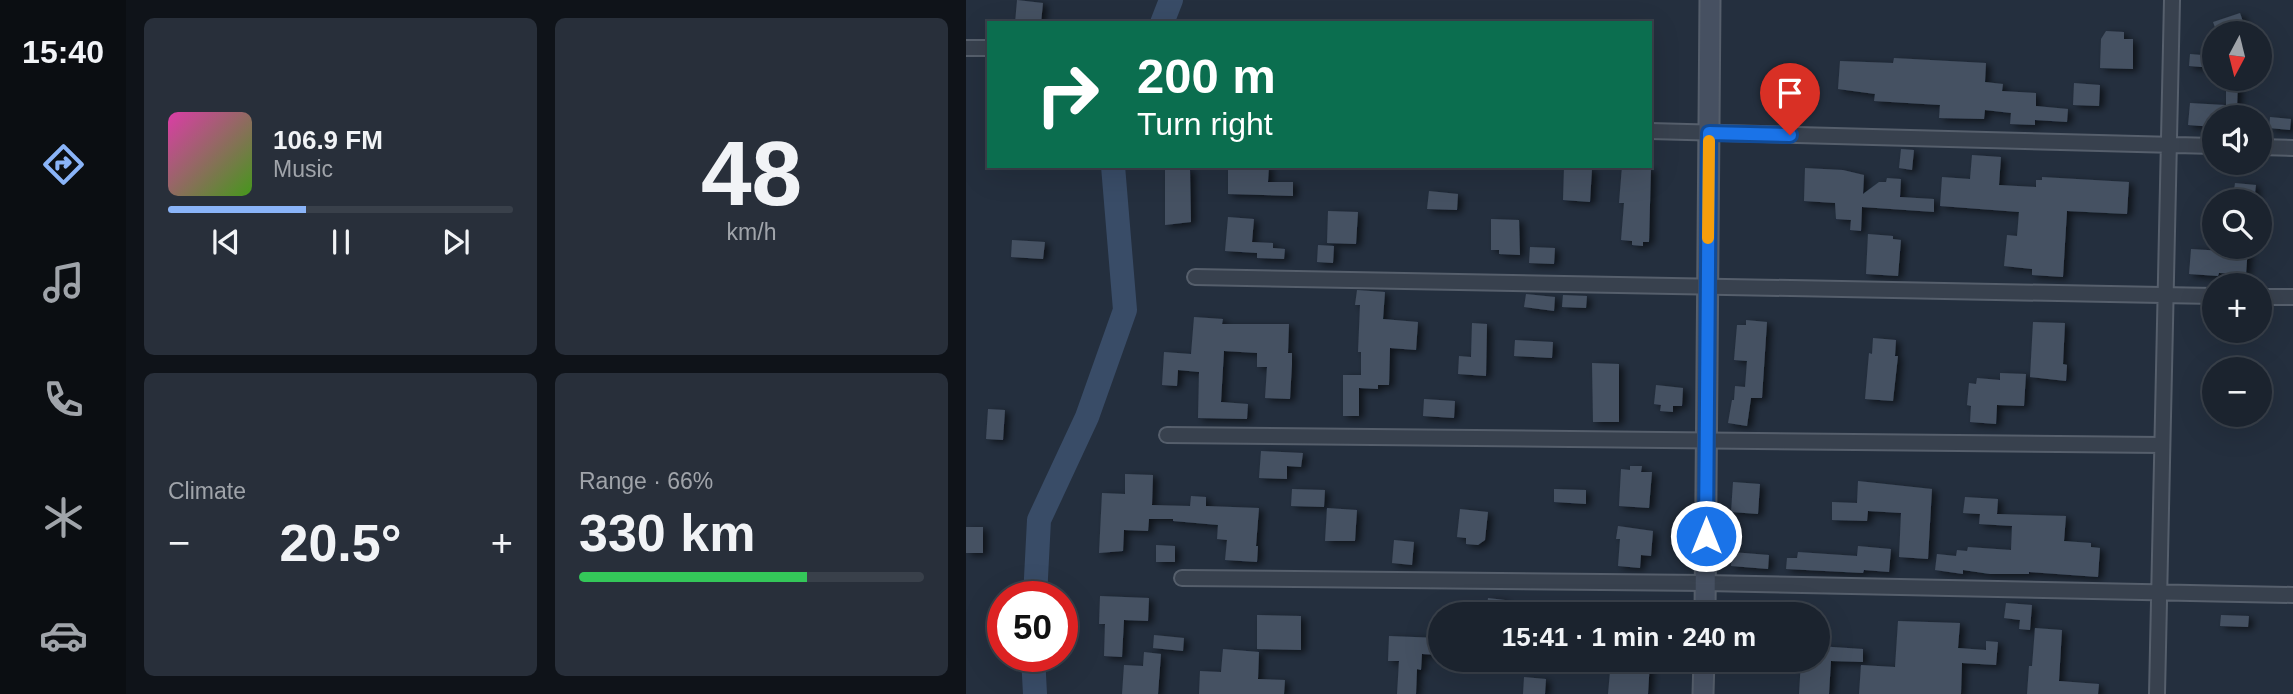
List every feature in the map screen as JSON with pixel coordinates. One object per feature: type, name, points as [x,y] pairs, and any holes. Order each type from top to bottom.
[{"type":"main road","points":[[1705,602],[1710,0]]},
{"type":"main road","points":[[1703,694],[1704,672]]},
{"type":"street","points":[[2157,694],[2172,0]]},
{"type":"street","points":[[966,48],[987,48]]},
{"type":"street","points":[[1652,131],[2202,146]]},
{"type":"street","points":[[2272,147],[2293,148]]},
{"type":"street","points":[[1195,278],[2202,296]]},
{"type":"street","points":[[2272,297],[2293,297]]},
{"type":"street","points":[[1167,435],[2162,445]]},
{"type":"street","points":[[1182,578],[1705,583],[2293,595]]},
{"type":"building","points":[[1017,0],[1043,3],[1041,21],[1015,21]]},
{"type":"building","points":[[2240,13],[2243,21],[2216,21]]},
{"type":"building","points":[[2106,31],[2124,32],[2124,39],[2133,39],[2133,69],[2100,68],[2101,39]]},
{"type":"building","points":[[2190,54],[2202,55],[2202,67],[2189,66]]},
{"type":"building","points":[[1894,58],[1986,63],[1985,82],[2003,84],[2002,91],[2036,93],[2036,106],[2068,109],[2067,122],[2035,120],[2035,125],[2010,124],[2011,113],[1985,110],[1984,119],[1939,118],[1940,105],[1874,101],[1875,94],[1838,89],[1840,61],[1893,63]]},
{"type":"building","points":[[2074,83],[2100,85],[2099,106],[2073,105]]},
{"type":"building","points":[[2226,91],[2238,91],[2237,105],[2226,105]]},
{"type":"building","points":[[2190,103],[2225,105],[2202,105],[2202,126],[2188,125]]},
{"type":"building","points":[[2272,117],[2291,119],[2290,130],[2272,128]]},
{"type":"building","points":[[1901,149],[1914,150],[1912,170],[1899,168]]},
{"type":"building","points":[[1972,155],[2001,157],[1999,185],[2036,187],[2036,180],[2042,180],[2042,177],[2129,182],[2127,214],[2067,211],[2063,277],[2032,275],[2032,269],[2004,266],[2007,235],[2017,236],[2019,212],[1940,206],[1942,177],[1970,179]]},
{"type":"building","points":[[1228,168],[1269,168],[1268,182],[1293,182],[1293,196],[1228,194]]},
{"type":"building","points":[[1564,168],[1592,169],[1590,202],[1563,200]]},
{"type":"building","points":[[1622,168],[1651,168],[1649,242],[1643,242],[1643,246],[1621,240],[1624,203],[1619,203]]},
{"type":"building","points":[[1805,168],[1843,170],[1864,175],[1863,194],[1879,182],[1886,182],[1887,178],[1901,179],[1900,197],[1934,199],[1934,212],[1862,207],[1861,231],[1850,230],[1851,220],[1836,219],[1835,203],[1804,201]]},
{"type":"building","points":[[1165,169],[1190,169],[1191,222],[1165,225]]},
{"type":"building","points":[[2235,183],[2256,185],[2256,189],[2234,189]]},
{"type":"building","points":[[1429,191],[1458,194],[1457,210],[1427,209]]},
{"type":"building","points":[[1328,211],[1358,212],[1356,244],[1327,243]]},
{"type":"building","points":[[1228,217],[1254,219],[1252,242],[1273,243],[1273,248],[1285,249],[1284,259],[1257,258],[1257,253],[1225,251]]},
{"type":"building","points":[[1491,219],[1519,220],[1520,255],[1499,254],[1499,250],[1491,250]]},
{"type":"building","points":[[1868,234],[1893,236],[1893,239],[1901,240],[1898,276],[1866,274]]},
{"type":"building","points":[[1012,240],[1045,242],[1043,259],[1011,257]]},
{"type":"building","points":[[1318,245],[1334,246],[1333,263],[1317,262]]},
{"type":"building","points":[[1530,247],[1555,248],[1554,264],[1529,263]]},
{"type":"building","points":[[2191,249],[2202,250],[2202,259],[2247,259],[2246,273],[2189,274]]},
{"type":"building","points":[[1357,290],[1385,292],[1383,319],[1418,322],[1416,350],[1390,348],[1389,385],[1378,385],[1378,389],[1359,388],[1359,416],[1343,416],[1343,375],[1361,375],[1361,352],[1358,352],[1360,305],[1355,305]]},
{"type":"building","points":[[1526,294],[1555,297],[1554,311],[1524,307]]},
{"type":"building","points":[[1563,295],[1587,296],[1586,308],[1562,307]]},
{"type":"building","points":[[1194,317],[1223,319],[1222,324],[1289,324],[1288,353],[1292,353],[1290,399],[1265,398],[1267,367],[1257,367],[1257,353],[1224,351],[1221,402],[1248,404],[1247,419],[1198,418],[1199,372],[1178,370],[1177,386],[1162,385],[1164,352],[1191,354]]},
{"type":"building","points":[[1746,320],[1767,322],[1762,398],[1751,398],[1747,426],[1728,423],[1735,386],[1745,387],[1747,361],[1734,360],[1737,325],[1746,325]]},
{"type":"building","points":[[2033,322],[2065,323],[2063,364],[2067,365],[2066,381],[2030,377]]},
{"type":"building","points":[[1472,323],[1487,324],[1486,376],[1458,374],[1459,356],[1471,357]]},
{"type":"building","points":[[1873,338],[1896,340],[1895,356],[1898,356],[1893,401],[1865,399]]},
{"type":"building","points":[[1515,340],[1553,342],[1552,358],[1514,356]]},
{"type":"building","points":[[1592,363],[1619,364],[1619,422],[1593,422]]},
{"type":"building","points":[[2000,373],[2026,374],[2024,406],[1997,405],[1996,424],[1970,422],[1971,406],[1967,405],[1969,383],[1976,384],[1977,378],[2000,380]]},
{"type":"building","points":[[1656,385],[1683,388],[1682,406],[1673,406],[1673,412],[1660,411],[1661,405],[1654,404]]},
{"type":"building","points":[[1424,399],[1455,401],[1454,418],[1423,416]]},
{"type":"building","points":[[988,409],[1005,410],[1003,440],[986,439]]},
{"type":"building","points":[[1261,451],[1303,453],[1301,467],[1287,466],[1287,479],[1259,478]]},
{"type":"building","points":[[1630,466],[1642,466],[1641,472],[1652,472],[1649,508],[1619,506],[1621,469],[1630,470]]},
{"type":"building","points":[[1125,474],[1153,475],[1152,505],[1190,506],[1191,496],[1206,497],[1206,506],[1259,508],[1257,562],[1225,560],[1227,540],[1217,539],[1218,525],[1173,519],[1149,519],[1148,531],[1124,530],[1123,551],[1099,553],[1102,493],[1125,494]]},
{"type":"building","points":[[1858,481],[1932,489],[1928,559],[1899,557],[1901,513],[1868,511],[1867,521],[1832,520],[1832,502],[1857,503]]},
{"type":"building","points":[[1733,482],[1760,484],[1758,514],[1731,512]]},
{"type":"building","points":[[1292,489],[1325,490],[1324,507],[1291,506]]},
{"type":"building","points":[[1554,489],[1586,490],[1586,504],[1554,502]]},
{"type":"building","points":[[1965,497],[1998,499],[1997,514],[2066,516],[2064,541],[2091,543],[2091,547],[2100,548],[2098,577],[2029,572],[1990,574],[1963,570],[1963,574],[1935,570],[1937,554],[1956,556],[1957,550],[1967,551],[1968,547],[2011,550],[2012,526],[1979,524],[1980,514],[1963,513]]},
{"type":"building","points":[[1327,508],[1357,510],[1355,541],[1325,541]]},
{"type":"building","points":[[1460,509],[1488,512],[1485,540],[1478,545],[1466,544],[1466,538],[1457,537]]},
{"type":"building","points":[[1618,526],[1653,531],[1651,556],[1641,555],[1640,568],[1618,566]]},
{"type":"building","points":[[966,527],[983,527],[983,553],[966,553]]},
{"type":"building","points":[[1394,540],[1414,542],[1412,565],[1392,563]]},
{"type":"building","points":[[1156,545],[1175,546],[1175,562],[1156,562]]},
{"type":"building","points":[[1858,546],[1891,549],[1889,572],[1786,569],[1787,558],[1797,558],[1798,552],[1857,556]]},
{"type":"building","points":[[1732,552],[1769,555],[1768,569],[1731,566]]},
{"type":"building","points":[[1100,596],[1149,598],[1148,621],[1124,620],[1122,657],[1104,656],[1105,624],[1099,624]]},
{"type":"building","points":[[1488,598],[1505,600],[1505,602],[1488,602]]},
{"type":"building","points":[[2006,603],[2032,605],[2030,630],[2019,629],[2020,620],[2004,618]]},
{"type":"building","points":[[1257,615],[1301,616],[1301,650],[1257,649]]},
{"type":"building","points":[[2221,615],[2249,616],[2248,627],[2220,626]]},
{"type":"building","points":[[1898,621],[1960,623],[1958,648],[1986,650],[1986,641],[1998,642],[1996,665],[1962,663],[1961,694],[1859,694],[1861,665],[1895,667]]},
{"type":"building","points":[[2035,628],[2062,630],[2059,681],[2099,684],[2098,694],[2027,694]]},
{"type":"building","points":[[1154,635],[1184,638],[1183,651],[1153,648]]},
{"type":"building","points":[[1389,636],[1428,638],[1428,654],[1422,654],[1421,670],[1417,669],[1416,694],[1397,694],[1399,661],[1388,661]]},
{"type":"building","points":[[1830,647],[1863,649],[1863,662],[1831,661],[1829,694],[1799,694],[1800,672],[1830,672]]},
{"type":"building","points":[[1223,649],[1259,652],[1258,679],[1285,680],[1284,694],[1199,694],[1200,671],[1221,672]]},
{"type":"building","points":[[1144,652],[1161,654],[1158,694],[1122,694],[1124,665],[1143,666]]},
{"type":"building","points":[[1610,672],[1649,672],[1648,694],[1608,694]]},
{"type":"building","points":[[1524,677],[1546,679],[1545,694],[1523,694]]},
{"type":"waterway","points":[[1163,21],[1171,0]]},
{"type":"waterway","points":[[1036,581],[1039,520],[1087,417],[1125,310],[1113,168]]},
{"type":"waterway","points":[[1034,672],[1035,694]]},
{"type":"slow traffic","points":[[1708,238],[1709,141]]},
{"type":"route","points":[[1706,536],[1709,133],[1790,135]]}]
